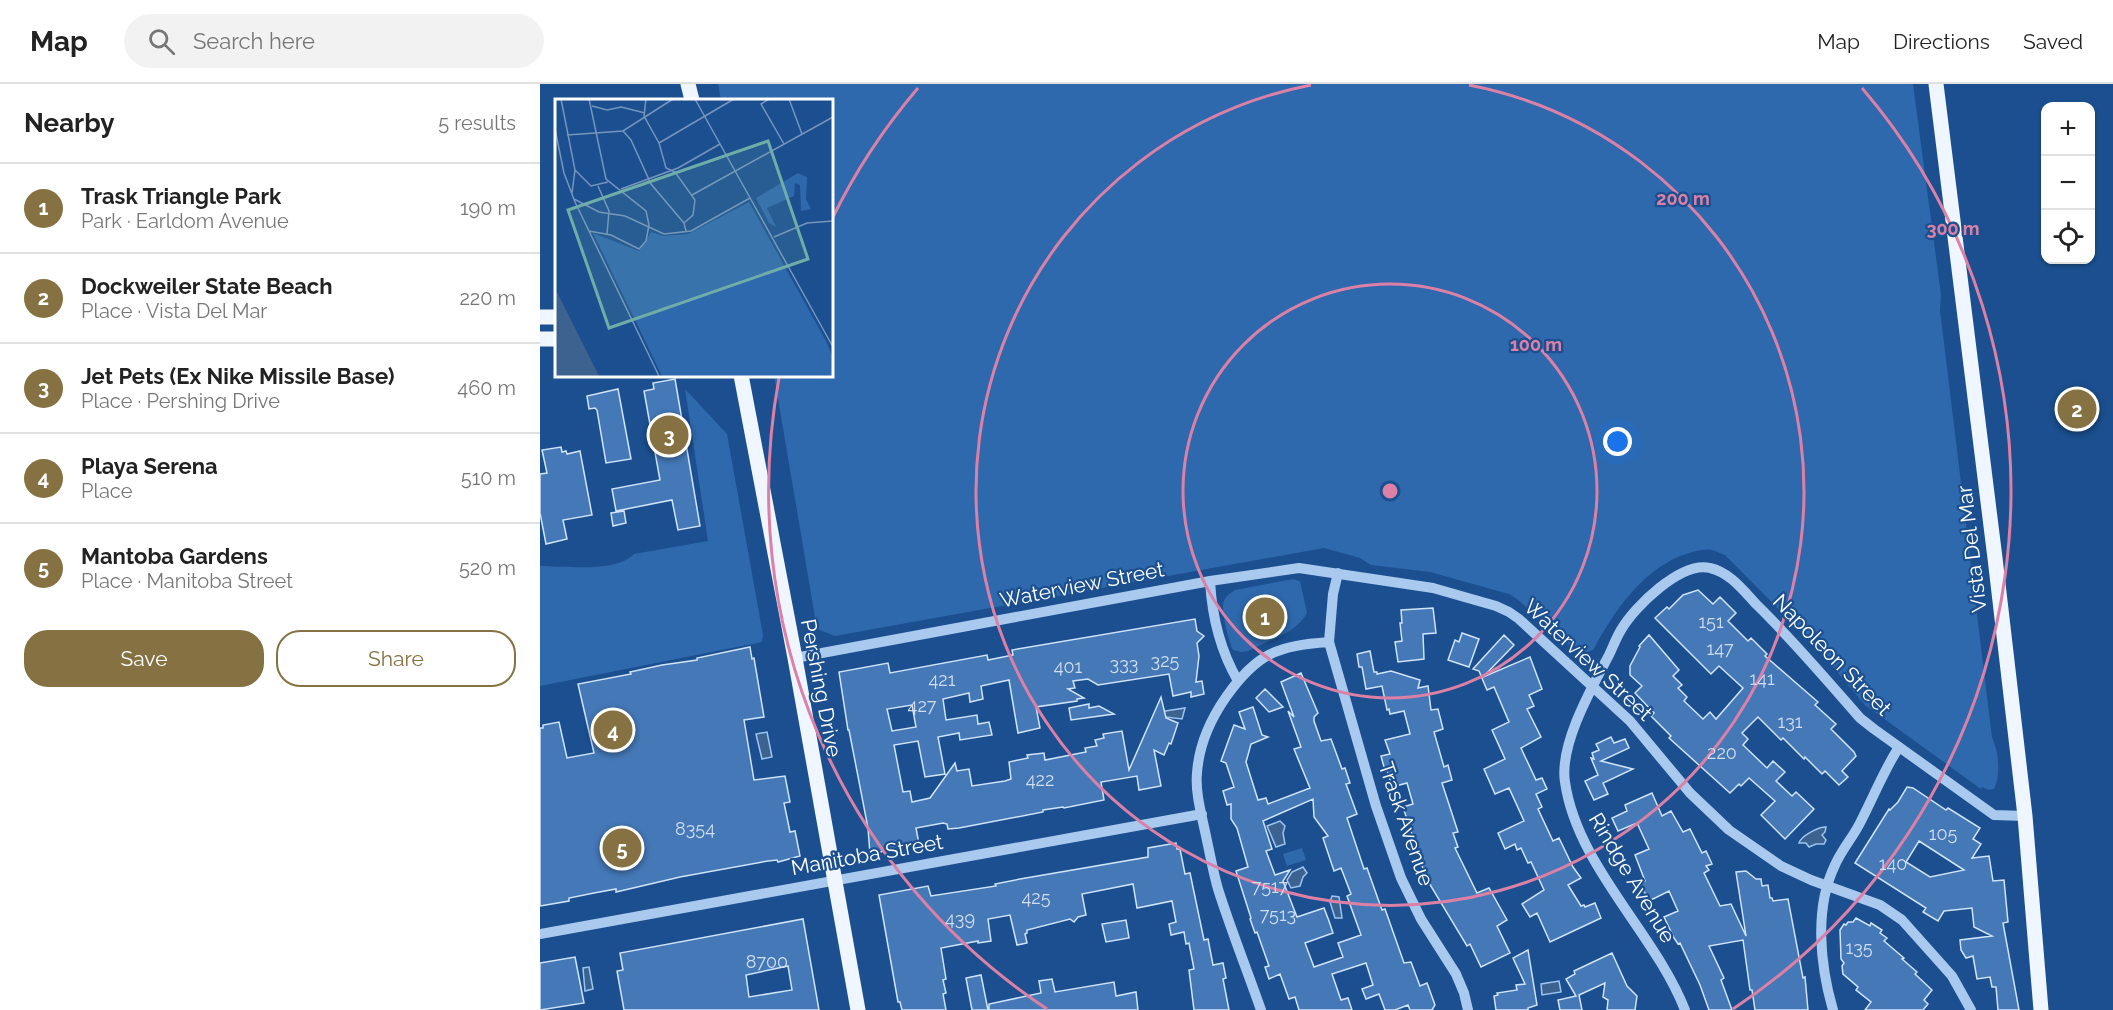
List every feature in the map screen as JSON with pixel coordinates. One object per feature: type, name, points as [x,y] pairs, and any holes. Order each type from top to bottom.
[{"type":"main road","points":[[688,84],[692,99]]},
{"type":"main road","name":"Vista Del Mar","points":[[1936,84],[2025,816],[2041,1010]]},
{"type":"main road","name":"Pershing Drive","points":[[741,376],[795,658],[858,1010]]},
{"type":"street","name":"Napoleon Street","points":[[1708,567],[1723,572],[1741,589],[1808,657],[1860,718],[1994,814],[2025,816]]},
{"type":"street","name":"Rindge Avenue","points":[[1685,1010],[1673,982],[1614,892],[1571,814],[1564,779],[1567,753],[1581,710],[1621,629],[1641,605],[1660,588],[1692,568],[1708,567]]},
{"type":"street","name":"Waterview Street","points":[[795,658],[1210,581],[1299,568],[1433,588],[1509,612],[1630,721],[1690,793],[1729,830],[1781,866],[1880,905],[1902,920],[1952,976],[1971,1010]]},
{"type":"street","points":[[1261,1010],[1218,887],[1202,814],[1197,775],[1200,753],[1206,731],[1219,707],[1238,681],[1258,661],[1294,645],[1329,642],[1333,594],[1338,573]]},
{"type":"street","points":[[1210,581],[1215,618],[1225,660],[1238,681]]},
{"type":"street","name":"Trask Avenue","points":[[1329,642],[1376,806],[1401,878],[1421,919],[1456,974],[1468,1010]]},
{"type":"street","points":[[1833,1010],[1826,986],[1822,946],[1828,886],[1835,864],[1859,825],[1889,762],[1899,747]]},
{"type":"street","name":"Manitoba Street","points":[[540,934],[1202,814]]},
{"type":"shaded area","points":[[718,84],[1913,84],[1941,295],[1940,310],[1992,738],[1998,756],[1998,777],[1994,789],[1989,790],[1982,787],[1981,789],[1865,705],[1817,648],[1725,555],[1712,550],[1700,550],[1680,556],[1652,573],[1619,608],[1593,650],[1585,653],[1577,652],[1509,594],[1430,572],[1371,565],[1360,558],[1324,548],[835,636],[817,629],[774,376],[832,376],[832,99],[721,99]]},
{"type":"shaded area","points":[[685,389],[727,434],[763,635],[762,642],[540,686],[540,566],[603,566],[626,560],[634,554],[708,541]]},
{"type":"shaded area","points":[[1293,579],[1300,581],[1307,613],[1302,620],[1281,636],[1248,651],[1233,650],[1223,611],[1227,596],[1235,590]]},
{"type":"shaded area","points":[[1185,708],[1182,719],[1157,716],[1159,712]]},
{"type":"shaded area","points":[[767,732],[772,757],[762,759],[756,734]]},
{"type":"shaded area","points":[[1280,821],[1285,826],[1283,833],[1285,844],[1276,847],[1267,826]]},
{"type":"shaded area","points":[[1826,827],[1822,835],[1826,840],[1824,844],[1809,847],[1806,843],[1799,843],[1810,832]]},
{"type":"shaded area","points":[[1302,848],[1306,860],[1287,866],[1283,854]]},
{"type":"shaded area","points":[[1303,867],[1307,873],[1300,886],[1291,888],[1287,880],[1292,872]]},
{"type":"shaded area","points":[[1332,896],[1339,897],[1342,918],[1335,918],[1330,902]]},
{"type":"shaded area","points":[[589,967],[593,989],[585,991],[583,968]]},
{"type":"shaded area","points":[[1559,981],[1561,992],[1542,995],[1541,984]]},
{"type":"building","points":[[675,379],[700,526],[678,530],[672,500],[616,511],[612,489],[660,480],[644,391],[654,389],[653,383]]},
{"type":"building","points":[[618,389],[631,459],[606,463],[597,410],[589,409],[587,396]]},
{"type":"building","points":[[561,447],[562,452],[566,451],[567,454],[580,451],[592,515],[563,520],[567,539],[546,544],[540,513],[540,474],[547,473],[542,450]]},
{"type":"building","points":[[624,511],[626,523],[613,526],[611,513]]},
{"type":"building","points":[[1698,590],[1713,604],[1720,597],[1736,613],[1728,621],[1748,641],[1751,638],[1767,654],[1765,656],[1818,702],[1815,705],[1836,724],[1831,729],[1856,756],[1842,771],[1848,777],[1839,785],[1825,771],[1822,774],[1805,757],[1804,759],[1783,738],[1781,740],[1758,717],[1742,733],[1748,739],[1743,745],[1767,768],[1773,761],[1785,772],[1776,781],[1792,796],[1796,792],[1814,809],[1785,839],[1761,815],[1775,801],[1749,778],[1730,793],[1669,738],[1671,736],[1651,716],[1654,713],[1635,693],[1642,686],[1630,675],[1630,666],[1639,646],[1649,635],[1679,670],[1673,676],[1682,685],[1678,688],[1687,697],[1684,701],[1703,719],[1710,712],[1716,719],[1743,688],[1719,666],[1711,674],[1655,618],[1667,607],[1669,609],[1683,595]]},
{"type":"building","points":[[1433,608],[1436,633],[1423,634],[1424,659],[1398,662],[1395,642],[1402,641],[1401,610]]},
{"type":"building","points":[[1195,619],[1197,631],[1204,636],[1197,643],[1199,656],[1196,682],[1202,681],[1204,694],[1191,697],[1191,692],[1173,696],[1169,674],[1098,685],[1088,679],[1073,681],[1075,688],[1068,689],[1084,698],[1036,707],[1040,728],[1018,733],[1009,680],[981,686],[983,699],[970,702],[969,693],[943,699],[946,720],[977,715],[978,724],[989,722],[992,735],[960,740],[959,733],[938,737],[945,774],[925,777],[918,741],[894,745],[903,792],[910,791],[912,802],[930,798],[955,763],[957,771],[969,769],[972,786],[1005,781],[1011,779],[1009,762],[1028,758],[1027,755],[1044,753],[1045,760],[1086,752],[1085,748],[1097,746],[1095,740],[1104,738],[1103,734],[1122,731],[1129,770],[1161,697],[1166,718],[1178,723],[1171,744],[1169,743],[1164,755],[1154,750],[1161,786],[1139,790],[1137,776],[1101,782],[1104,800],[959,828],[948,829],[947,824],[943,823],[916,828],[919,844],[870,854],[868,828],[839,672],[888,663],[890,673],[987,655],[988,660],[1013,655],[1012,650]],"holes":[[[912,705],[916,727],[892,731],[887,709]]]},
{"type":"building","points":[[1462,633],[1479,639],[1469,667],[1448,660],[1455,640],[1459,642]]},
{"type":"building","points":[[1504,635],[1514,645],[1483,677],[1530,657],[1542,689],[1529,695],[1534,706],[1527,709],[1541,737],[1521,748],[1536,780],[1542,778],[1547,789],[1536,794],[1542,807],[1538,809],[1553,841],[1559,838],[1581,878],[1568,885],[1581,906],[1585,907],[1595,903],[1601,918],[1550,942],[1537,913],[1530,917],[1522,904],[1544,890],[1531,862],[1528,863],[1521,848],[1517,850],[1515,844],[1505,849],[1498,833],[1524,821],[1509,788],[1495,794],[1484,769],[1505,759],[1492,730],[1509,722],[1494,687],[1487,690],[1479,671],[1473,669]]},
{"type":"building","points":[[750,647],[764,717],[744,720],[754,780],[785,776],[790,802],[784,803],[790,832],[795,831],[800,856],[778,862],[777,860],[768,861],[680,877],[616,892],[616,889],[594,893],[569,898],[569,901],[540,906],[540,728],[543,728],[543,725],[559,722],[567,758],[594,753],[578,684]]},
{"type":"building","points":[[1370,651],[1374,672],[1377,674],[1391,671],[1420,680],[1418,688],[1428,686],[1431,710],[1438,709],[1443,729],[1434,732],[1444,767],[1448,765],[1452,780],[1442,783],[1458,832],[1453,833],[1458,847],[1455,848],[1477,893],[1489,888],[1507,920],[1497,926],[1510,953],[1481,967],[1470,944],[1467,946],[1426,878],[1403,807],[1413,804],[1407,783],[1392,787],[1386,767],[1384,767],[1381,756],[1390,754],[1385,740],[1410,734],[1404,711],[1390,714],[1389,709],[1387,710],[1382,686],[1366,689],[1357,654]]},
{"type":"building","points":[[1301,673],[1318,713],[1314,721],[1321,741],[1331,739],[1342,769],[1345,768],[1350,783],[1346,784],[1357,814],[1347,818],[1364,869],[1367,868],[1382,910],[1385,909],[1404,963],[1411,962],[1420,986],[1427,983],[1435,1005],[1432,1010],[1410,1010],[1408,1005],[1395,1010],[1385,1010],[1379,994],[1366,999],[1362,989],[1373,985],[1366,963],[1332,974],[1341,1000],[1348,998],[1352,1010],[1299,1010],[1295,997],[1289,999],[1280,974],[1269,979],[1265,967],[1269,966],[1250,919],[1236,871],[1248,867],[1237,828],[1231,819],[1231,804],[1227,805],[1223,791],[1234,787],[1226,763],[1221,761],[1234,725],[1245,729],[1239,712],[1253,707],[1262,735],[1268,737],[1251,744],[1246,762],[1258,800],[1266,798],[1268,804],[1310,788],[1294,749],[1301,747],[1288,711],[1294,717],[1281,682]],"holes":[[[1313,799],[1314,817],[1328,836],[1323,838],[1334,871],[1341,868],[1351,894],[1347,896],[1361,935],[1338,943],[1343,957],[1314,967],[1305,943],[1333,933],[1329,921],[1324,908],[1297,917],[1283,881],[1290,870],[1275,875],[1266,851],[1272,849],[1263,821]]]},
{"type":"building","points":[[1265,689],[1283,707],[1269,712],[1256,698]]},
{"type":"building","points":[[1089,704],[1089,708],[1099,706],[1114,714],[1071,720],[1069,708]]},
{"type":"building","points":[[1611,737],[1614,743],[1625,739],[1629,748],[1601,761],[1633,769],[1603,783],[1608,794],[1594,800],[1585,781],[1598,775],[1591,758],[1594,759],[1592,753],[1599,750],[1596,744]]},
{"type":"building","points":[[1907,787],[1913,788],[1946,810],[1948,808],[1980,828],[1973,839],[1981,844],[1972,858],[1989,856],[1993,881],[2004,880],[2008,922],[2003,923],[2019,1010],[1998,1010],[1996,987],[1992,987],[1990,977],[1977,979],[1973,956],[1966,958],[1961,950],[1960,940],[1992,936],[1974,927],[1972,908],[1944,911],[1938,921],[1923,912],[1926,908],[1855,863],[1889,809],[1898,802]],"holes":[[[1919,841],[1964,870],[1930,877],[1906,862]]]},
{"type":"building","points":[[1652,793],[1662,816],[1671,811],[1683,832],[1690,829],[1702,853],[1706,851],[1712,864],[1706,866],[1709,870],[1704,873],[1720,906],[1731,904],[1746,936],[1736,872],[1746,871],[1756,879],[1761,879],[1762,886],[1768,885],[1770,898],[1773,901],[1788,899],[1803,978],[1805,977],[1808,1010],[1755,1010],[1743,940],[1709,946],[1724,978],[1721,980],[1732,1010],[1709,1010],[1680,943],[1678,944],[1674,938],[1664,917],[1678,911],[1669,891],[1649,901],[1640,884],[1645,881],[1635,855],[1649,849],[1637,823],[1618,831],[1612,818],[1627,811],[1625,805]]},
{"type":"building","points":[[1176,843],[1177,849],[1180,849],[1185,874],[1190,873],[1204,940],[1208,939],[1213,965],[1223,963],[1226,978],[1223,979],[1229,1010],[1194,1010],[1189,970],[1194,969],[1189,943],[1186,944],[1184,932],[1171,935],[1169,924],[1176,922],[1172,901],[1137,908],[1133,884],[1082,894],[1086,915],[1078,917],[1074,922],[1070,919],[1027,930],[1025,934],[1027,943],[1017,945],[1010,915],[988,919],[991,941],[978,943],[978,941],[941,948],[946,979],[943,980],[946,993],[943,994],[946,1010],[902,1010],[898,1002],[879,895],[928,886],[931,896],[996,886],[995,884],[1020,879],[1148,857],[1148,848]]},
{"type":"building","points":[[1856,918],[1882,930],[1880,933],[1887,938],[1884,941],[1904,958],[1902,959],[1917,972],[1915,974],[1932,990],[1924,1000],[1928,1004],[1923,1010],[1865,1010],[1871,1002],[1856,990],[1858,987],[1843,974],[1844,963],[1841,959],[1840,930],[1844,924],[1853,922]]},
{"type":"building","points":[[803,919],[819,1010],[624,1010],[617,971],[623,970],[620,953]],"holes":[[[788,966],[792,990],[749,997],[746,975]]]},
{"type":"building","points":[[1126,920],[1129,938],[1106,942],[1102,924]]},
{"type":"building","points":[[1528,950],[1537,1005],[1528,1010],[1496,1010],[1494,996],[1498,995],[1497,993],[1517,990],[1516,985],[1525,984],[1513,958]]},
{"type":"building","points":[[1612,953],[1627,986],[1637,996],[1635,1010],[1607,1010],[1608,1000],[1603,997],[1605,983],[1579,995],[1582,1010],[1560,1010],[1558,1000],[1576,996],[1566,979],[1575,974],[1574,971]]},
{"type":"building","points":[[575,957],[584,1003],[540,1010],[540,963]]},
{"type":"building","points":[[981,975],[988,1010],[972,1010],[966,978]]},
{"type":"building","points":[[1052,979],[1055,992],[1114,982],[1116,996],[1136,992],[1138,1010],[989,1010],[989,1004],[1041,993],[1039,981]]},
{"type":"place","name":"Dockweiler State Beach","points":[[2077,409]]},
{"type":"place","name":"Jet Pets (Ex Nike Missile Base)","points":[[669,435]]},
{"type":"place","name":"Trask Triangle Park","points":[[1265,617]]},
{"type":"place","name":"Playa Serena","points":[[613,730]]},
{"type":"place","name":"Mantoba Gardens","points":[[622,848]]}]
